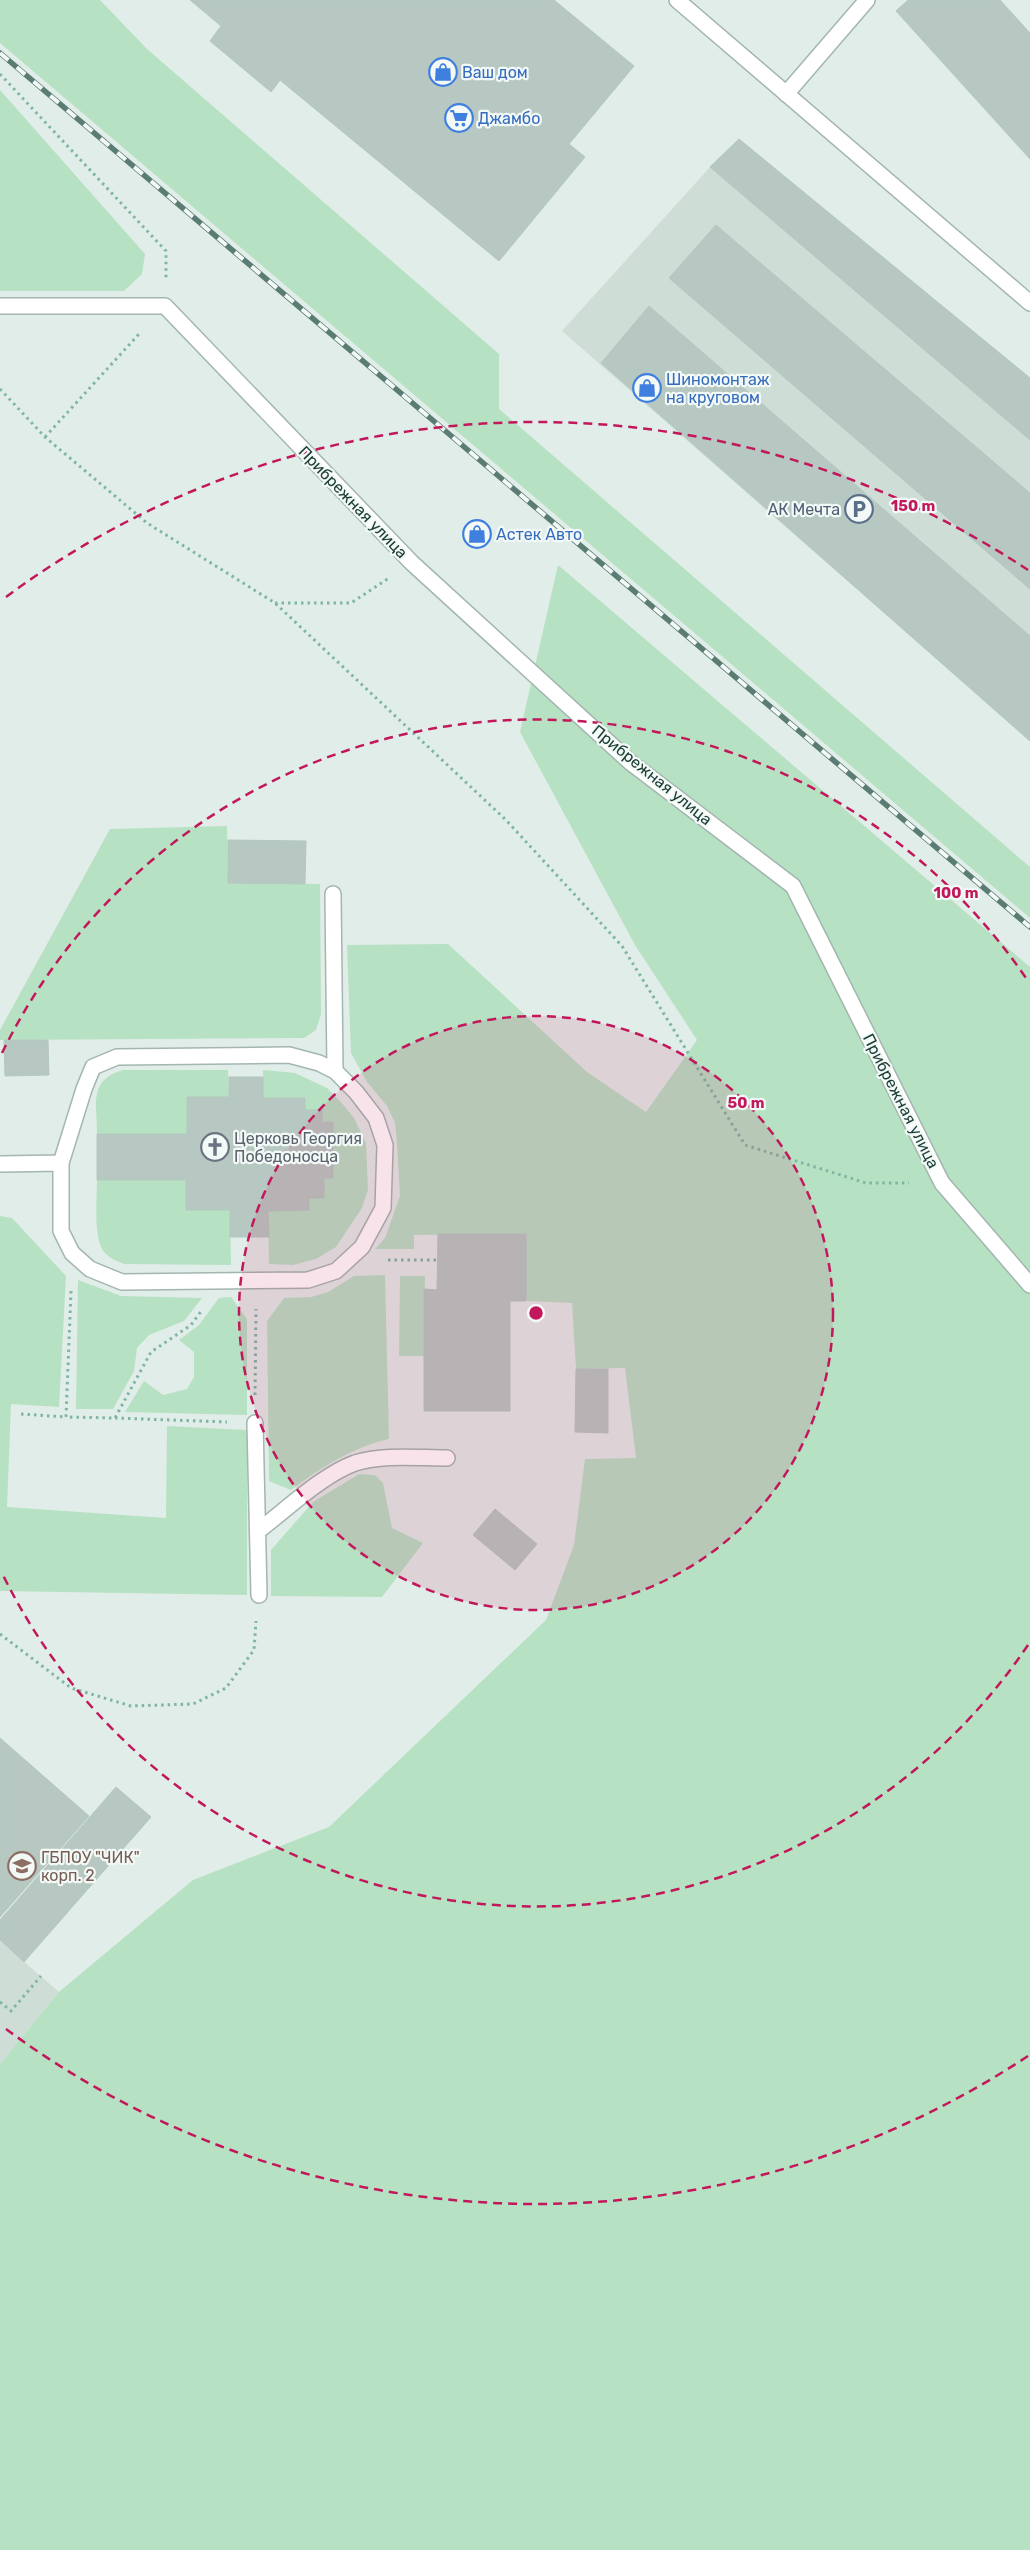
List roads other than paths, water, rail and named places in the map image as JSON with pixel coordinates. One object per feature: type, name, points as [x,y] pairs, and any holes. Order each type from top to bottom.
[{"type":"street","points":[[677,0],[1030,303]]},
{"type":"street","points":[[786,94],[867,0]]},
{"type":"street","name":"Прибрежная улица","points":[[0,306],[165,306],[412,563],[630,762],[793,886],[942,1183],[1030,1285]]},
{"type":"street","points":[[333,894],[335,1071]]},
{"type":"street","points":[[289,1056],[319,1063],[335,1071],[356,1092],[376,1118],[384,1145],[383,1208],[362,1247],[336,1271],[308,1280],[122,1282],[90,1269],[72,1253],[61,1231],[61,1163],[84,1089],[93,1067],[117,1057],[289,1056]]},
{"type":"street","points":[[0,1164],[61,1163]]},
{"type":"street","points":[[255,1423],[258,1595]]},
{"type":"street","points":[[258,1532],[327,1479],[356,1463],[388,1458],[447,1458]]},
{"type":"railway","points":[[0,53],[1030,927]]},
{"type":"place","name":"Ваш дом","points":[[443,72]]},
{"type":"place","name":"Джамбо","points":[[459,118]]},
{"type":"place","name":"Шиномонтаж на круговом","points":[[647,388]]},
{"type":"place","name":"АК Мечта","points":[[859,509]]},
{"type":"place","name":"Астек Авто","points":[[477,534]]},
{"type":"place","name":"Церковь Георгия Победоносца","points":[[215,1147]]},
{"type":"place","name":"ГБПОУ \"ЧИК\" корп. 2","points":[[22,1866]]}]
